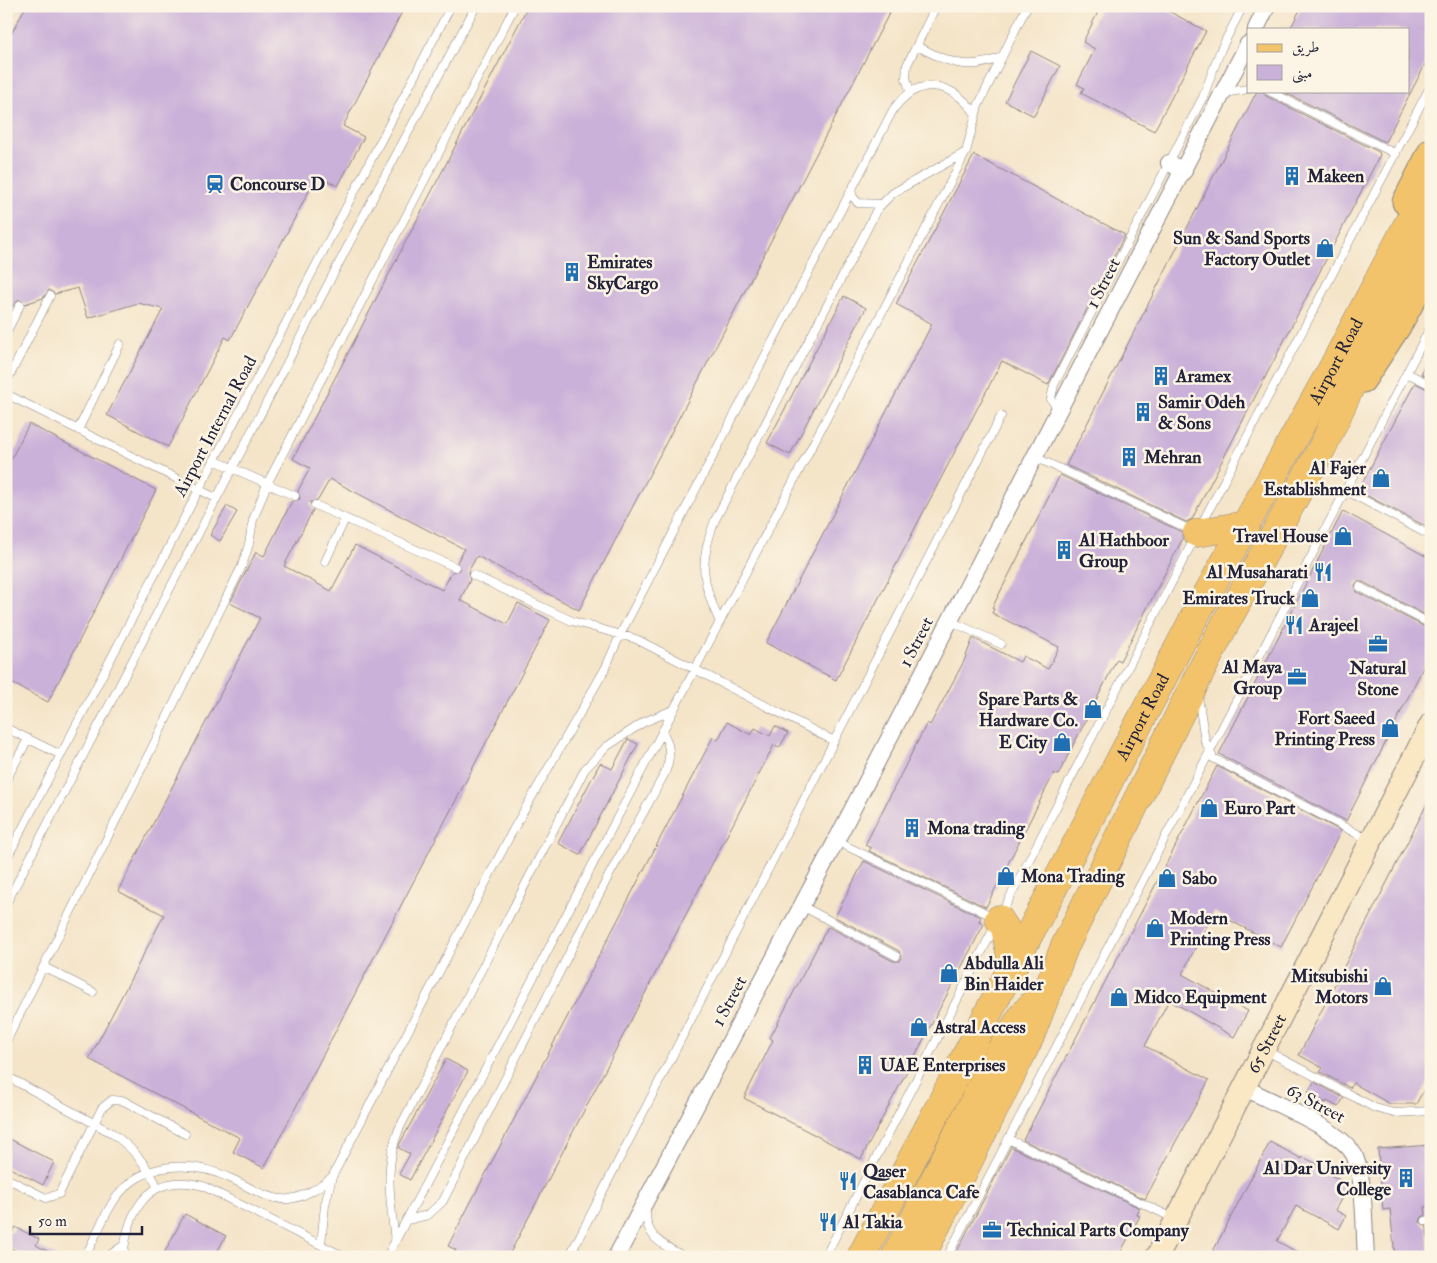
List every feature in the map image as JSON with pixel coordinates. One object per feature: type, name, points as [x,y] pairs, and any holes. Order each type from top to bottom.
[{"type":"highway","name":"Airport Road","points":[[861,1257],[1191,625],[1333,367],[1431,180]]},
{"type":"highway","name":"Airport Road","points":[[921,1257],[1030,1037],[1064,948],[1222,630],[1304,483],[1344,404],[1380,322],[1431,224]]},
{"type":"highway","points":[[1197,533],[1246,525]]},
{"type":"highway","points":[[998,918],[1005,928],[1013,967]]},
{"type":"highway","points":[[895,1257],[1008,1037],[1022,1016],[1047,989]]},
{"type":"main road","points":[[1333,367],[1352,316],[1431,151]]},
{"type":"main road","points":[[1344,404],[1361,384],[1382,353],[1431,267]]},
{"type":"street","points":[[1256,28],[1267,6]]},
{"type":"street","name":"1 Street","points":[[616,1257],[836,841],[1247,46]]},
{"type":"street","points":[[1169,163],[1184,171]]},
{"type":"street","name":"65 Street","points":[[1157,1257],[1431,724]]},
{"type":"street","name":"63 Street","points":[[1243,1087],[1331,1132],[1346,1142],[1351,1150],[1360,1177],[1366,1257]]},
{"type":"lane","name":"Airport Internal Road","points":[[6,860],[451,6]]},
{"type":"lane","points":[[6,904],[231,468],[476,6]]},
{"type":"lane","points":[[6,1042],[242,566],[250,544],[253,520],[266,484],[515,6]]},
{"type":"lane","points":[[910,91],[906,72],[936,6]]},
{"type":"lane","points":[[387,1257],[966,152],[975,113],[1027,6]]},
{"type":"lane","points":[[1059,411],[1051,399],[1054,385],[1203,97],[1221,49],[1243,6]]},
{"type":"lane","points":[[917,46],[947,61],[958,64],[980,64],[1002,57]]},
{"type":"lane","points":[[825,1257],[1197,533],[1431,85]]},
{"type":"lane","points":[[321,1244],[325,1205],[332,1177],[513,830],[605,670],[621,633],[894,110],[910,91],[920,87],[945,90],[967,102],[975,113]]},
{"type":"lane","points":[[1224,92],[1247,88]]},
{"type":"lane","points":[[1271,92],[1396,154]]},
{"type":"lane","points":[[720,622],[709,599],[704,573],[706,546],[715,520],[881,204],[900,188],[966,152]]},
{"type":"lane","points":[[851,190],[852,197],[858,202],[881,204]]},
{"type":"lane","points":[[6,383],[50,296]]},
{"type":"lane","points":[[6,333],[20,305]]},
{"type":"lane","points":[[946,1257],[1431,326]]},
{"type":"lane","points":[[78,430],[120,344]]},
{"type":"lane","points":[[1407,373],[1431,385]]},
{"type":"lane","points":[[6,394],[216,498]]},
{"type":"lane","points":[[569,1257],[1001,416]]},
{"type":"lane","points":[[1035,457],[1197,533]]},
{"type":"lane","points":[[214,460],[295,496]]},
{"type":"lane","points":[[1345,490],[1431,536]]},
{"type":"lane","points":[[315,505],[455,567]]},
{"type":"lane","points":[[326,562],[346,519]]},
{"type":"lane","points":[[473,575],[572,620],[621,633],[834,741]]},
{"type":"lane","points":[[1360,587],[1431,624]]},
{"type":"lane","points":[[950,621],[1001,644]]},
{"type":"lane","points":[[1196,681],[1205,742],[1209,753],[1218,762],[1371,841]]},
{"type":"lane","points":[[395,1242],[388,1180],[389,1163],[399,1129],[585,769],[598,752],[644,722],[673,710]]},
{"type":"lane","points":[[6,728],[61,756]]},
{"type":"lane","points":[[406,1220],[428,1215],[443,1200],[607,879],[665,773],[669,763],[670,752],[662,731]]},
{"type":"lane","points":[[6,780],[28,739]]},
{"type":"lane","points":[[836,841],[998,918]]},
{"type":"lane","points":[[802,906],[896,956]]},
{"type":"lane","points":[[44,967],[94,992]]},
{"type":"lane","points":[[1263,1049],[1376,1108],[1394,1113],[1431,1111]]},
{"type":"lane","points":[[6,1076],[94,1124],[134,1150],[150,1171],[158,1188]]},
{"type":"lane","points":[[6,1178],[46,1198],[58,1194],[106,1103],[118,1100],[185,1134]]},
{"type":"lane","points":[[1008,1139],[1176,1220]]},
{"type":"lane","points":[[85,1257],[116,1198],[134,1180],[150,1171],[173,1166],[198,1167],[226,1176],[278,1199],[303,1195],[332,1177]]},
{"type":"lane","points":[[123,1257],[124,1245],[137,1206],[143,1198],[158,1188],[180,1182],[203,1186],[345,1257]]},
{"type":"lane","points":[[646,1200],[647,1226],[652,1236],[659,1244],[680,1256]]},
{"type":"lane","points":[[106,1257],[124,1245]]},
{"type":"building","name":"Concourse D","points":[[26,6],[405,6],[343,126],[364,137],[338,186],[317,176],[230,340],[225,337],[168,447],[107,415],[163,309],[138,303],[88,318],[78,288],[55,294],[49,290],[43,298],[25,304],[19,299],[12,307],[6,309],[6,44]]},
{"type":"building","points":[[528,6],[893,6],[579,610],[477,556],[468,572],[470,580],[460,600],[507,624],[518,603],[550,620],[264,1168],[233,1152],[240,1138],[89,1059],[164,915],[118,891],[260,618],[230,603],[256,552],[264,556],[292,501],[300,499],[298,491],[310,468],[293,459]],"holes":[[[330,479],[464,549],[457,562],[460,570],[452,572],[442,590],[355,545],[331,591],[284,566],[313,510],[310,502],[318,500]]]},
{"type":"building","points":[[1101,6],[1159,6],[1206,31],[1154,131],[1081,93],[1084,88],[1077,84],[1095,49],[1083,42]]},
{"type":"building","points":[[1302,6],[1431,6],[1431,53],[1385,142],[1284,92],[1410,92],[1410,28],[1291,28]]},
{"type":"building","points":[[1031,51],[1060,66],[1034,116],[1005,101]]},
{"type":"building","points":[[1256,92],[1264,92],[1266,96],[1379,152],[1380,155],[1192,519],[1186,522],[1066,465]]},
{"type":"building","points":[[974,155],[1125,235],[1048,385],[1002,361],[836,680],[766,643],[932,324],[896,304]]},
{"type":"building","points":[[844,296],[866,308],[790,455],[767,443]]},
{"type":"building","points":[[1431,354],[1431,379],[1421,374]]},
{"type":"building","points":[[1415,383],[1431,391],[1431,529],[1358,491]]},
{"type":"building","points":[[29,424],[156,490],[48,702],[6,680],[6,469]]},
{"type":"building","points":[[1060,475],[1182,532],[1182,540],[1120,661],[1117,659],[1058,775],[1054,773],[986,907],[869,851],[871,848],[865,845],[927,723],[930,725],[964,661],[973,638],[1020,662],[1023,656],[1048,669],[1059,647],[992,613],[994,609],[992,608]]},
{"type":"building","points":[[227,506],[237,512],[220,541],[210,535]]},
{"type":"building","points":[[1343,511],[1431,559],[1431,618],[1363,582],[1357,582],[1355,585],[1357,592],[1431,630],[1431,652],[1346,821],[1219,754]]},
{"type":"building","points":[[727,722],[751,735],[755,728],[770,736],[775,726],[788,733],[779,748],[774,745],[508,1257],[452,1257],[456,1250],[448,1246],[713,737],[718,740]]},
{"type":"building","points":[[628,739],[638,744],[580,855],[558,843],[600,763],[612,769]]},
{"type":"building","points":[[1217,766],[1341,831],[1281,947],[1214,912],[1182,974],[1248,1011],[1234,1037],[1169,1000],[1145,1046],[1209,1080],[1145,1199],[1023,1140]]},
{"type":"building","name":"Mitsubishi Motors","points":[[1431,796],[1431,1077],[1416,1104],[1390,1104],[1353,1083],[1350,1088],[1320,1072],[1323,1068],[1299,1055]]},
{"type":"building","points":[[864,861],[981,917],[979,921],[984,924],[861,1159],[744,1098],[773,1040],[770,1038],[827,928],[829,927],[893,961],[899,961],[901,958],[899,951],[835,917]]},
{"type":"building","points":[[446,1059],[468,1071],[410,1180],[399,1174],[410,1154],[399,1148],[399,1145]]},
{"type":"building","points":[[1314,1082],[1344,1098],[1338,1107],[1327,1101],[1326,1103],[1308,1092]]},
{"type":"building","points":[[6,1137],[54,1162],[43,1185],[6,1166]]},
{"type":"building","points":[[1270,1142],[1302,1159],[1303,1157],[1317,1164],[1316,1167],[1349,1185],[1335,1210],[1346,1216],[1339,1229],[1296,1206],[1277,1241],[1306,1257],[1210,1257]]},
{"type":"building","name":"Al Dar University College","points":[[1431,1145],[1431,1206],[1425,1207],[1426,1215],[1422,1217],[1420,1222],[1427,1227],[1429,1256],[1395,1256],[1390,1209],[1383,1210],[1378,1149]]},
{"type":"building","points":[[1011,1147],[1140,1208],[1137,1215],[1140,1216],[1118,1257],[954,1257]]},
{"type":"building","points":[[185,1214],[226,1236],[214,1257],[162,1257]]},
{"type":"building","points":[[15,1227],[39,1239],[36,1245],[58,1257],[28,1257],[6,1246],[6,1230],[12,1233]]},
{"type":"place","name":"Makeen","points":[[1292,176]]},
{"type":"place","name":"Concourse D","points":[[215,184]]},
{"type":"place","name":"Sun & Sand Sports Factory Outlet","points":[[1325,248]]},
{"type":"place","name":"Emirates SkyCargo","points":[[572,272]]},
{"type":"place","name":"Aramex","points":[[1161,376]]},
{"type":"place","name":"Samir Odeh & Sons","points":[[1143,412]]},
{"type":"place","name":"Mehran","points":[[1129,457]]},
{"type":"place","name":"Al Fajer Establishment","points":[[1381,478]]},
{"type":"place","name":"Travel House","points":[[1343,536]]},
{"type":"place","name":"Al Hathboor Group","points":[[1064,550]]},
{"type":"place","name":"Al Musaharati","points":[[1323,572]]},
{"type":"place","name":"Emirates Truck","points":[[1310,598]]},
{"type":"place","name":"Arajeel","points":[[1294,625]]},
{"type":"place","name":"Natural Stone","points":[[1378,644]]},
{"type":"place","name":"Al Maya Group","points":[[1297,677]]},
{"type":"place","name":"Spare Parts & Hardware Co.","points":[[1093,709]]},
{"type":"place","name":"Fort Saeed Printing Press","points":[[1390,728]]},
{"type":"place","name":"E City","points":[[1062,742]]},
{"type":"place","name":"Euro Part","points":[[1209,808]]},
{"type":"place","name":"Mona trading","points":[[912,828]]},
{"type":"place","name":"Mona Trading","points":[[1006,876]]},
{"type":"place","name":"Sabo","points":[[1167,878]]},
{"type":"place","name":"Modern Printing Press","points":[[1155,928]]},
{"type":"place","name":"Abdulla Ali Bin Haider","points":[[949,973]]},
{"type":"place","name":"Mitsubishi Motors","points":[[1383,986]]},
{"type":"place","name":"Midco Equipment","points":[[1119,997]]},
{"type":"place","name":"Astral Access","points":[[919,1027]]},
{"type":"place","name":"UAE Enterprises","points":[[865,1065]]},
{"type":"place","name":"Al Dar University College","points":[[1406,1178]]},
{"type":"place","name":"Qaser Casablanca Cafe","points":[[848,1181]]},
{"type":"place","name":"Al Takia","points":[[828,1222]]},
{"type":"place","name":"Technical Parts Company","points":[[992,1230]]}]
